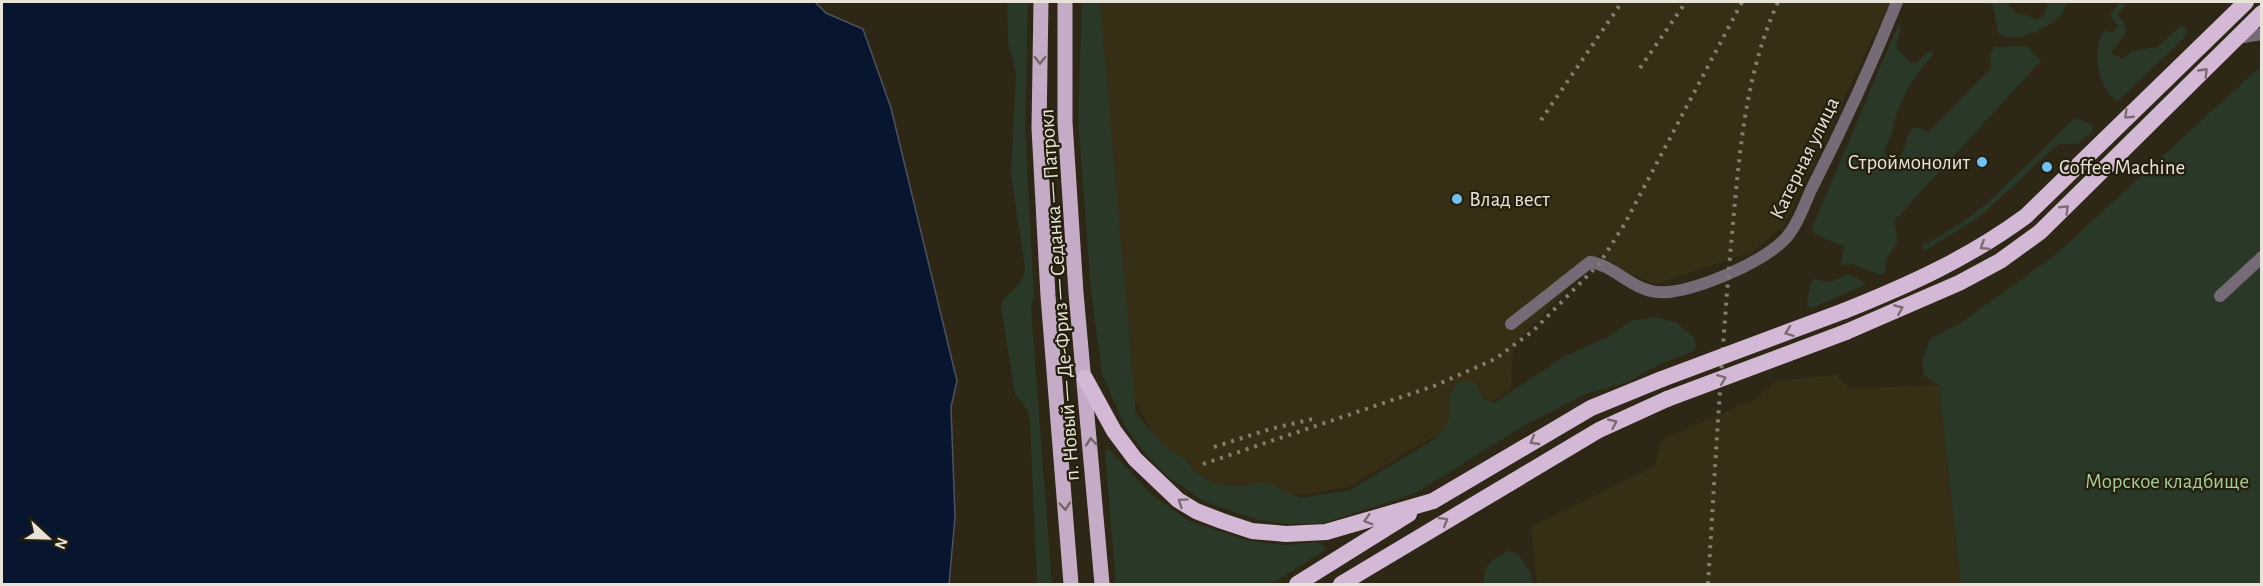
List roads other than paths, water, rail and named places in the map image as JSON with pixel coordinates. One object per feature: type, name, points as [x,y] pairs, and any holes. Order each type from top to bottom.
[{"type":"highway","points":[[1297,585],[1425,504],[1591,408],[1844,311],[1938,272],[1987,245],[2026,216],[2246,2]]},
{"type":"highway","points":[[1341,585],[1599,430],[1667,399],[1846,332],[1959,283],[2000,261],[2040,232],[2262,13]]},
{"type":"highway","points":[[1085,378],[1114,431],[1159,485],[1196,511],[1222,521],[1252,531],[1286,534],[1326,532],[1425,504]]},
{"type":"main road","name":"п. Новый — Де-Фриз — Седанка — Патрокл","points":[[1041,2],[1039,128],[1046,262],[1071,585]]},
{"type":"main road","name":"п. Новый — Де-Фриз — Седанка — Патрокл","points":[[1065,2],[1065,122],[1102,585]]},
{"type":"street","name":"Катерная улица","points":[[1511,324],[1590,262],[1597,263],[1640,289],[1668,292],[1728,274],[1776,247],[1793,227],[1819,175],[1897,2]]},
{"type":"street","points":[[2237,38],[2262,34]]},
{"type":"street","points":[[2220,296],[2262,257]]},
{"type":"water","points":[[2,2],[815,2],[826,13],[863,29],[891,108],[957,381],[951,407],[955,517],[949,584],[2,584]]},
{"type":"railway","points":[[1541,120],[1622,2]]},
{"type":"railway","points":[[1640,68],[1686,2]]},
{"type":"railway","points":[[1203,464],[1434,386],[1495,359],[1533,331],[1599,264],[1624,225],[1742,2]]},
{"type":"railway","points":[[1708,584],[1724,330],[1740,152],[1757,61],[1778,2]]},
{"type":"railway","points":[[1214,447],[1270,429],[1317,418]]},
{"type":"place","name":"Строймонолит","points":[[1982,162]]},
{"type":"place","name":"Coffee Machine","points":[[2047,167]]},
{"type":"place","name":"Влад вест","points":[[1457,199]]},
{"type":"park label","name":"Морское кладбище","points":[[2167,481]]}]
